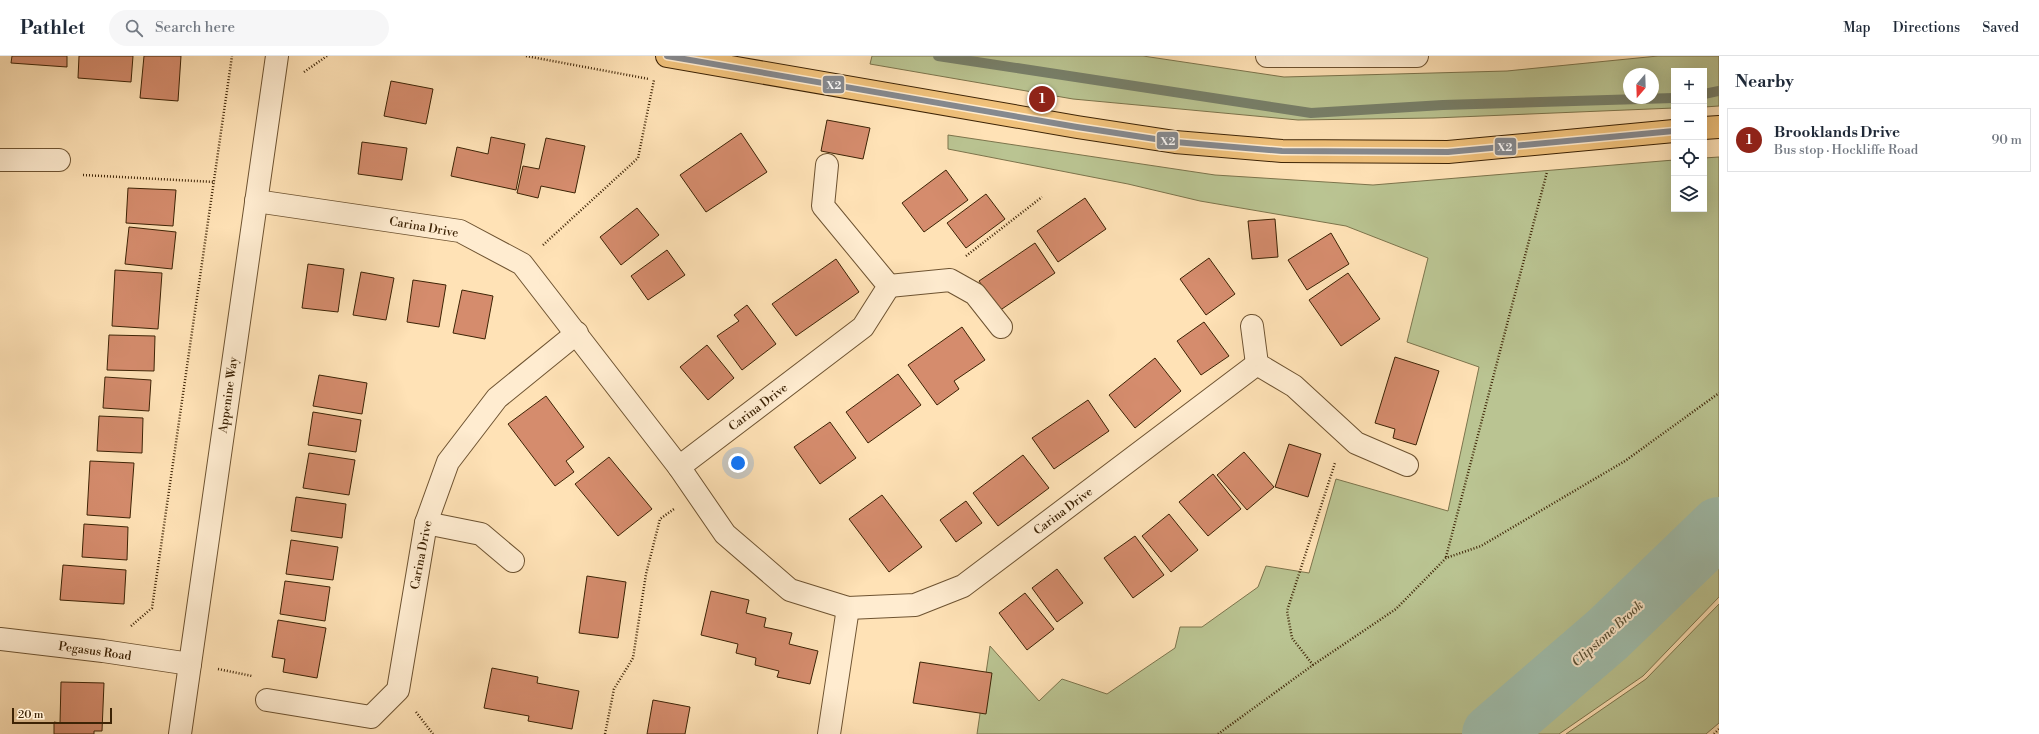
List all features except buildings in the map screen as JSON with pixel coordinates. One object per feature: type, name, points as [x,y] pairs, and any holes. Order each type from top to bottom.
[{"type":"main road","points":[[667,56],[716,60],[1175,142],[1282,151],[1448,152],[1671,131]]},
{"type":"main road","points":[[1707,128],[1719,127]]},
{"type":"street","name":"Appenine Way","points":[[180,734],[277,56]]},
{"type":"street","points":[[1267,56],[1417,56]]},
{"type":"street","points":[[0,160],[59,160]]},
{"type":"street","points":[[827,165],[823,206],[889,286],[950,280],[975,294],[1001,327]]},
{"type":"street","name":"Carina Drive","points":[[256,201],[460,232],[522,264],[680,467],[725,534],[790,590],[848,608],[915,605],[963,586],[1257,364]]},
{"type":"street","name":"Carina Drive","points":[[680,467],[863,327],[889,286]]},
{"type":"street","points":[[1252,326],[1257,364],[1294,386],[1356,443],[1407,465]]},
{"type":"street","name":"Carina Drive","points":[[267,700],[370,716],[398,690],[426,523],[448,462],[497,398],[576,333]]},
{"type":"street","points":[[426,523],[480,534],[513,561]]},
{"type":"street","points":[[829,734],[848,608]]},
{"type":"street","name":"Pegasus Road","points":[[0,639],[104,651],[190,664]]},
{"type":"path","points":[[104,651],[152,608],[215,182],[232,56]]},
{"type":"path","points":[[304,73],[327,56]]},
{"type":"path","points":[[522,264],[638,158],[654,80]]},
{"type":"path","points":[[59,160],[75,175],[215,182]]},
{"type":"path","points":[[1446,558],[1547,171]]},
{"type":"path","points":[[950,280],[968,253],[1042,197]]},
{"type":"path","points":[[1218,734],[1313,665],[1396,610],[1446,558],[1481,546],[1625,461],[1719,393]]},
{"type":"path","points":[[1313,665],[1292,638],[1287,611],[1345,432]]},
{"type":"path","points":[[605,734],[614,689],[633,658],[646,574],[660,519],[697,492]]},
{"type":"path","points":[[190,664],[253,676],[267,700]]},
{"type":"path","points":[[1714,734],[1719,729]]},
{"type":"green space","points":[[872,56],[1143,56],[1284,77],[1507,71],[1658,56],[1719,56],[1719,106],[1707,107],[1707,68],[1671,68],[1671,108],[1434,118],[1298,120],[1073,99],[870,64]]},
{"type":"green space","name":"Clipstone Brook","points":[[948,135],[1215,175],[1373,185],[1671,160],[1671,212],[1707,212],[1707,158],[1719,157],[1719,597],[1643,676],[1559,734],[977,734],[990,646],[1039,701],[1062,679],[1107,694],[1175,648],[1180,627],[1202,627],[1258,587],[1266,566],[1309,573],[1336,479],[1448,511],[1479,367],[1407,342],[1428,258],[1346,226],[1200,201],[1128,184],[948,149]]},
{"type":"green space","points":[[1719,604],[1719,723],[1706,734],[1566,734],[1646,679]]},
{"type":"waterway","points":[[938,56],[1311,113],[1443,105],[1671,98]]},
{"type":"waterway","points":[[1707,93],[1719,91]]},
{"type":"waterway","name":"Clipstone Brook","points":[[1492,734],[1608,634],[1719,527]]},
{"type":"transit line","name":"X2","points":[[667,56],[1077,127],[1175,142],[1282,151],[1448,152],[1671,131]]},
{"type":"place","name":"Brooklands Drive","points":[[1042,99]]}]
